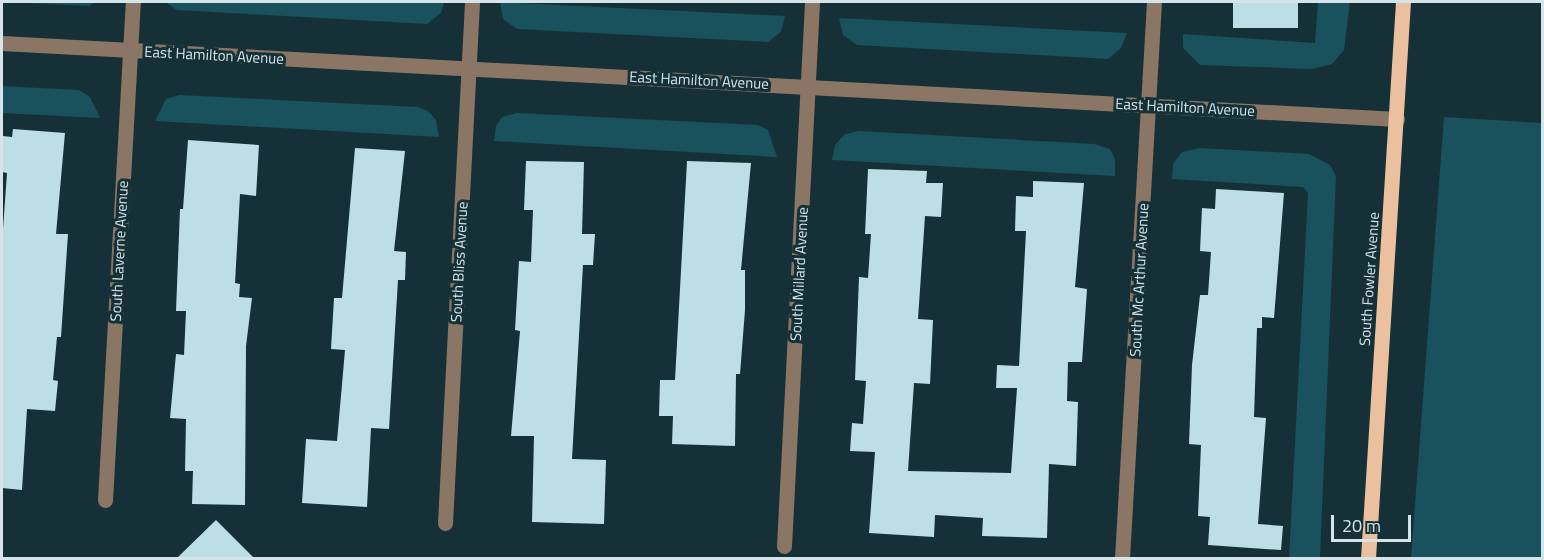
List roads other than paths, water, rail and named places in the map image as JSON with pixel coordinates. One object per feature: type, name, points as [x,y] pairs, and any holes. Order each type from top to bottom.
[{"type":"main road","name":"South Fowler Avenue","points":[[1368,558],[1403,2]]},
{"type":"street","name":"South Laverne Avenue","points":[[105,500],[134,2]]},
{"type":"street","name":"South Bliss Avenue","points":[[445,523],[472,2]]},
{"type":"street","name":"South Millard Avenue","points":[[784,546],[810,86],[812,2]]},
{"type":"street","name":"South Mc Arthur Avenue","points":[[1122,558],[1150,106],[1154,2]]},
{"type":"street","name":"East Hamilton Avenue","points":[[2,43],[1397,119]]}]
